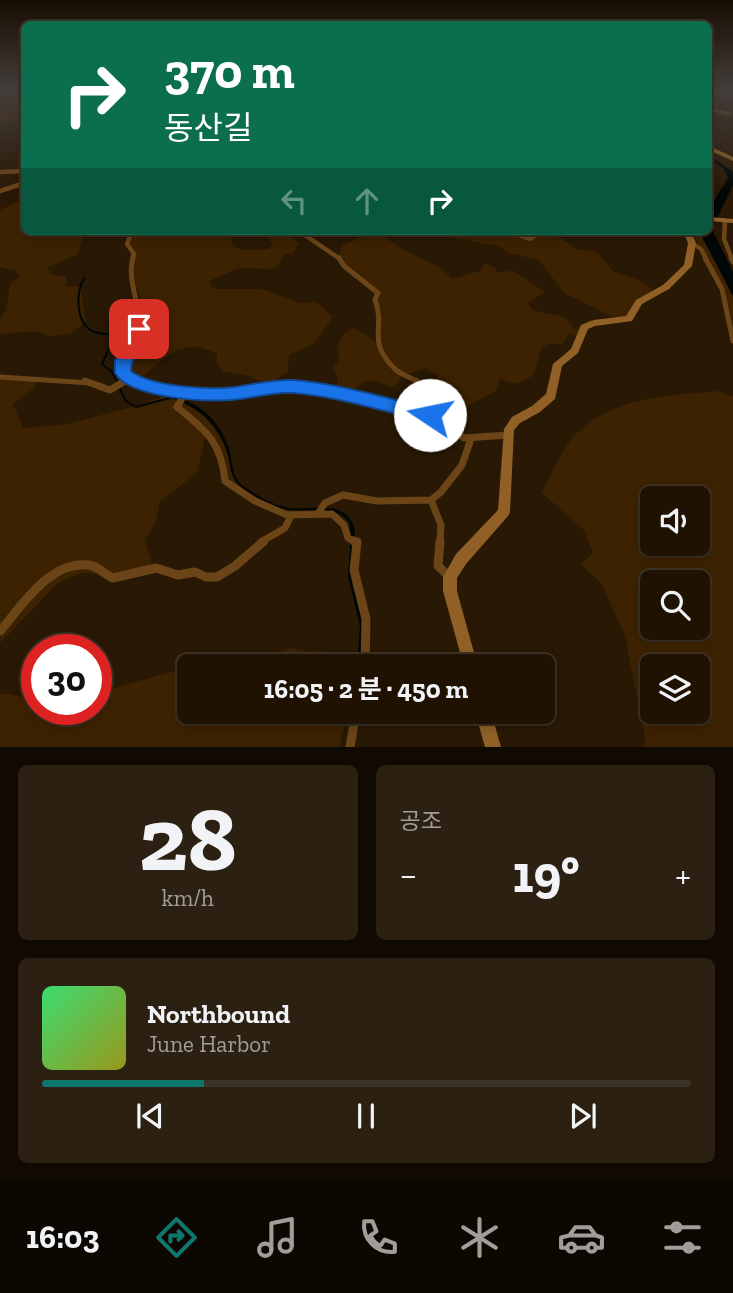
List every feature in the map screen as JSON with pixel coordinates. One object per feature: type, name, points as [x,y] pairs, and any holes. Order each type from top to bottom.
[{"type":"street","points":[[712,150],[733,159]]},
{"type":"street","points":[[717,152],[733,165]]},
{"type":"street","points":[[0,172],[21,171]]},
{"type":"street","points":[[0,191],[21,184]]},
{"type":"street","points":[[727,221],[733,228]]},
{"type":"street","points":[[727,221],[724,239],[733,262]]},
{"type":"street","points":[[130,235],[127,244],[134,254],[128,271],[138,297],[140,334],[122,363],[123,373],[130,379],[182,398],[233,394],[275,386],[325,391],[434,416],[461,436],[471,439],[508,435]]},
{"type":"street","points":[[305,235],[337,255],[343,265],[362,283],[377,292],[375,300],[380,313],[376,320],[377,348],[396,371],[414,379],[426,390],[434,416]]},
{"type":"street","points":[[520,235],[530,239],[536,235]]},
{"type":"street","points":[[689,235],[692,243],[701,249],[722,289],[733,341]]},
{"type":"street","points":[[467,654],[450,591],[450,577],[461,559],[504,512],[508,435],[516,421],[536,410],[551,396],[558,364],[575,351],[584,327],[594,323],[629,319],[639,302],[666,287],[685,270],[692,243]]},
{"type":"street","points":[[0,377],[85,381],[110,390],[130,379]]},
{"type":"street","points":[[182,398],[177,407],[202,426],[214,440],[223,458],[225,481],[291,516],[320,510],[343,495],[377,501],[431,500],[441,492],[462,465],[471,439]]},
{"type":"street","points":[[431,500],[442,525],[438,566],[450,577]]},
{"type":"street","points":[[320,510],[342,520],[352,539],[359,545],[354,564],[366,619],[365,654]]},
{"type":"street","points":[[0,631],[31,593],[72,568],[94,566],[113,578],[156,568],[178,575],[195,572],[217,577],[235,566],[256,545],[285,528],[291,516]]},
{"type":"street","points":[[350,747],[353,724]]},
{"type":"street","points":[[486,724],[493,747]]},
{"type":"shaded area","points":[[712,157],[733,172],[733,185],[712,229],[712,204],[728,178],[723,168],[712,161]]},
{"type":"shaded area","points":[[21,200],[21,235],[84,235],[78,254],[47,268],[53,275],[66,277],[66,286],[81,287],[85,322],[70,334],[48,336],[35,331],[0,334],[0,320],[6,310],[10,284],[19,277],[16,271],[0,267],[0,210]]},
{"type":"shaded area","points":[[712,229],[733,272],[733,296],[701,235],[712,235]]},
{"type":"shaded area","points":[[132,235],[230,235],[233,246],[245,250],[269,249],[273,244],[266,235],[287,235],[299,243],[293,253],[283,255],[278,266],[272,269],[239,268],[209,281],[210,286],[216,289],[262,289],[300,303],[316,302],[333,317],[314,344],[289,355],[288,372],[269,382],[242,374],[222,372],[217,362],[217,354],[194,347],[184,348],[166,357],[139,379],[126,371],[139,341],[141,325],[140,300],[133,276],[136,255],[129,243]]},
{"type":"shaded area","points":[[367,235],[382,235],[402,249],[440,267],[452,279],[480,271],[486,263],[495,268],[496,272],[514,271],[545,292],[528,302],[532,310],[564,317],[575,330],[589,320],[615,318],[564,293],[539,260],[509,253],[499,246],[449,235],[518,235],[532,240],[539,235],[556,235],[577,249],[597,252],[614,272],[637,279],[654,290],[636,300],[629,316],[581,327],[576,336],[569,334],[562,345],[550,343],[541,348],[534,375],[516,384],[500,379],[497,390],[461,410],[436,384],[438,375],[427,368],[406,374],[400,372],[381,351],[379,317],[382,314],[376,301],[379,295],[346,267],[339,255],[343,245]]},
{"type":"shaded area","points":[[694,235],[701,235],[733,296],[733,337],[727,304]]},
{"type":"shaded area","points":[[354,327],[376,342],[380,353],[392,369],[401,375],[399,382],[392,387],[376,382],[364,382],[349,396],[335,391],[338,380],[333,367],[339,361],[340,341],[345,333]]},
{"type":"shaded area","points":[[0,379],[38,380],[34,388],[13,404],[23,428],[68,424],[164,396],[180,397],[176,404],[209,436],[205,438],[197,473],[160,501],[155,523],[145,540],[152,565],[111,574],[96,565],[54,575],[0,628]]},
{"type":"shaded area","points":[[718,391],[733,396],[733,747],[641,747],[646,744],[642,724],[710,724],[710,654],[640,654],[640,713],[625,635],[601,583],[581,565],[593,552],[584,530],[542,493],[567,446],[592,420],[626,404],[662,396]]},
{"type":"shaded area","points":[[170,398],[180,399],[198,407],[219,428],[228,446],[238,482],[280,506],[329,508],[338,510],[351,520],[355,538],[351,577],[362,620],[361,654],[358,654],[360,626],[348,576],[351,536],[349,522],[343,516],[328,511],[282,509],[245,490],[237,483],[233,476],[225,446],[214,427],[199,412]]},
{"type":"shaded area","points":[[181,402],[201,412],[213,426],[225,446],[236,482],[242,488],[282,508],[315,509],[296,513],[283,511],[233,483],[226,476],[224,457],[212,434],[180,408]]},
{"type":"shaded area","points":[[90,567],[99,574],[82,573],[59,582],[0,643],[6,627],[37,592],[66,573]]},
{"type":"shaded area","points":[[291,648],[308,652],[322,651],[326,654],[272,654]]},
{"type":"shaded area","points":[[177,670],[177,724],[345,724],[339,747],[0,747],[0,694],[21,697],[21,725],[112,725],[112,689]]},
{"type":"waterway","points":[[84,278],[79,291],[82,321],[92,331],[115,335],[102,364],[112,372],[118,383]]},
{"type":"waterway","points":[[120,389],[126,401],[136,407],[170,398]]},
{"type":"route","points":[[139,329],[138,341],[123,360],[123,373],[130,379],[170,391],[233,394],[275,386],[294,387],[325,391],[368,403],[430,415]]}]
